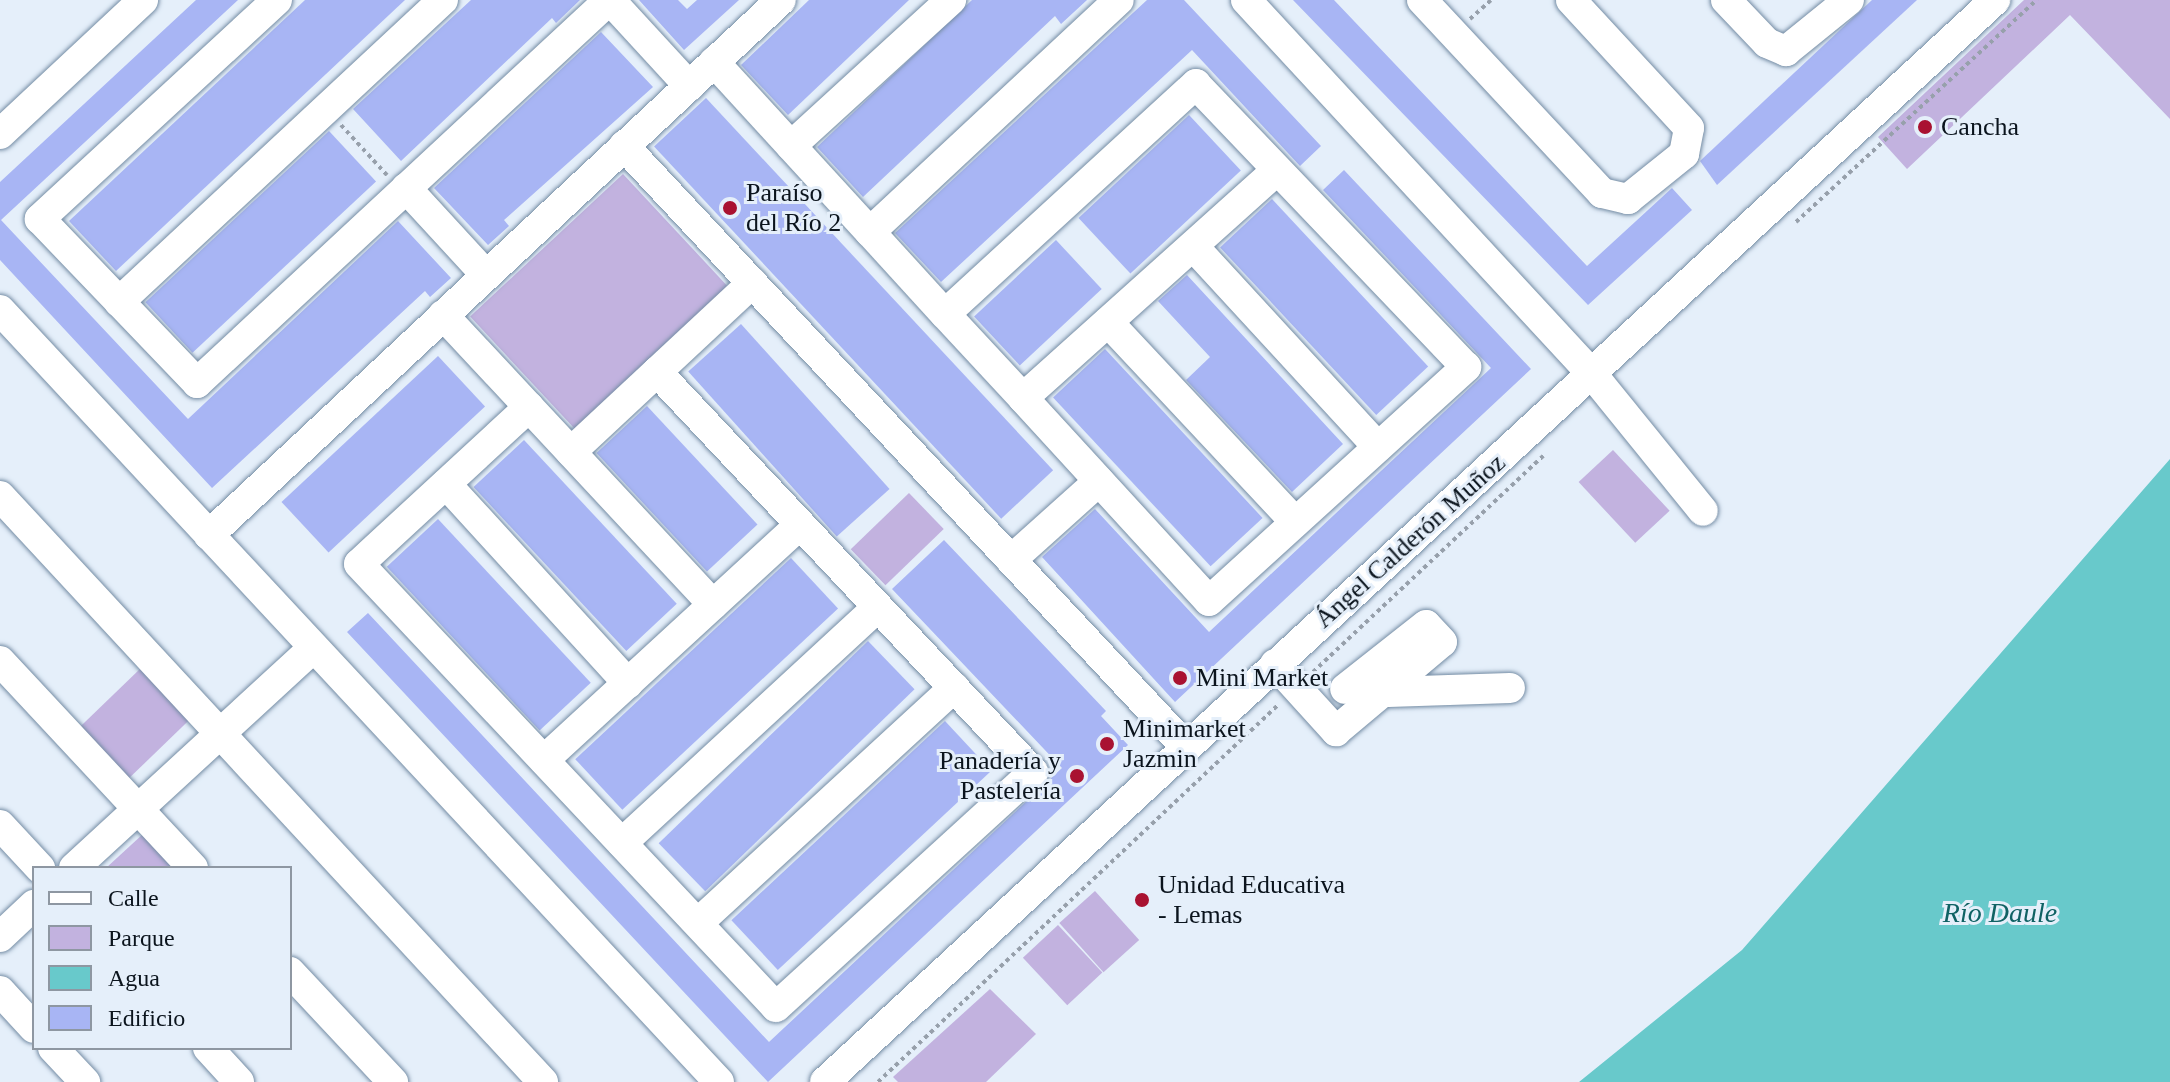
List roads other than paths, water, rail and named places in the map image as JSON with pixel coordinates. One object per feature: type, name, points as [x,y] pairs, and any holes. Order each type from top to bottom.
[{"type":"street","points":[[0,134],[143,0]]},
{"type":"street","points":[[277,0],[40,219],[197,383],[610,0],[689,86]]},
{"type":"street","points":[[119,302],[443,0]]},
{"type":"street","points":[[791,146],[951,0]]},
{"type":"street","points":[[870,232],[1119,0]]},
{"type":"street","points":[[1246,0],[1592,374],[1703,511]]},
{"type":"street","points":[[1422,0],[1602,193],[1628,199],[1684,154],[1689,128],[1571,0]]},
{"type":"street","points":[[1726,0],[1767,43],[1786,51],[1849,0]]},
{"type":"street","name":"Ángel Calderón Muñoz","points":[[825,1082],[1995,0]]},
{"type":"street","points":[[209,535],[775,2]]},
{"type":"street","points":[[714,62],[945,314],[1209,601],[1466,367],[1196,84],[945,314]]},
{"type":"street","points":[[624,146],[1186,747]]},
{"type":"street","points":[[1023,398],[1277,170]]},
{"type":"street","points":[[404,190],[486,275]]},
{"type":"street","points":[[1193,246],[1378,447]]},
{"type":"street","points":[[571,452],[752,283]]},
{"type":"street","points":[[0,310],[719,1082]]},
{"type":"street","points":[[443,315],[713,605]]},
{"type":"street","points":[[1108,322],[1295,522]]},
{"type":"street","points":[[529,407],[359,564],[776,1007],[1033,772],[657,372]]},
{"type":"street","points":[[1011,560],[1099,481]]},
{"type":"street","points":[[446,484],[628,683]]},
{"type":"street","points":[[0,496],[543,1082]]},
{"type":"street","points":[[544,760],[800,525]]},
{"type":"street","points":[[622,843],[878,607]]},
{"type":"street","points":[[1275,664],[1336,731],[1443,646],[1430,625],[1345,689]]},
{"type":"street","points":[[76,866],[313,648]]},
{"type":"street","points":[[0,661],[191,866]]},
{"type":"street","points":[[698,923],[954,688]]},
{"type":"street","points":[[1388,692],[1510,688]]},
{"type":"street","points":[[0,825],[38,866]]},
{"type":"street","points":[[0,937],[32,907]]},
{"type":"street","points":[[292,974],[393,1082]]},
{"type":"street","points":[[0,991],[32,1026]]},
{"type":"street","points":[[55,1050],[85,1082]]},
{"type":"street","points":[[210,1050],[239,1082]]},
{"type":"water","name":"Río Daule","points":[[2170,459],[2170,1082],[1579,1082],[1742,950]]},
{"type":"place","name":"Cancha","points":[[1925,127]]},
{"type":"place","name":"Paraíso del Río 2","points":[[730,208]]},
{"type":"place","name":"Mini Market","points":[[1180,678]]},
{"type":"place","name":"Minimarket Jazmin","points":[[1107,744]]},
{"type":"place","name":"Panadería y Pastelería","points":[[1077,776]]},
{"type":"place","name":"Unidad Educativa - Lemas","points":[[1142,900]]}]
